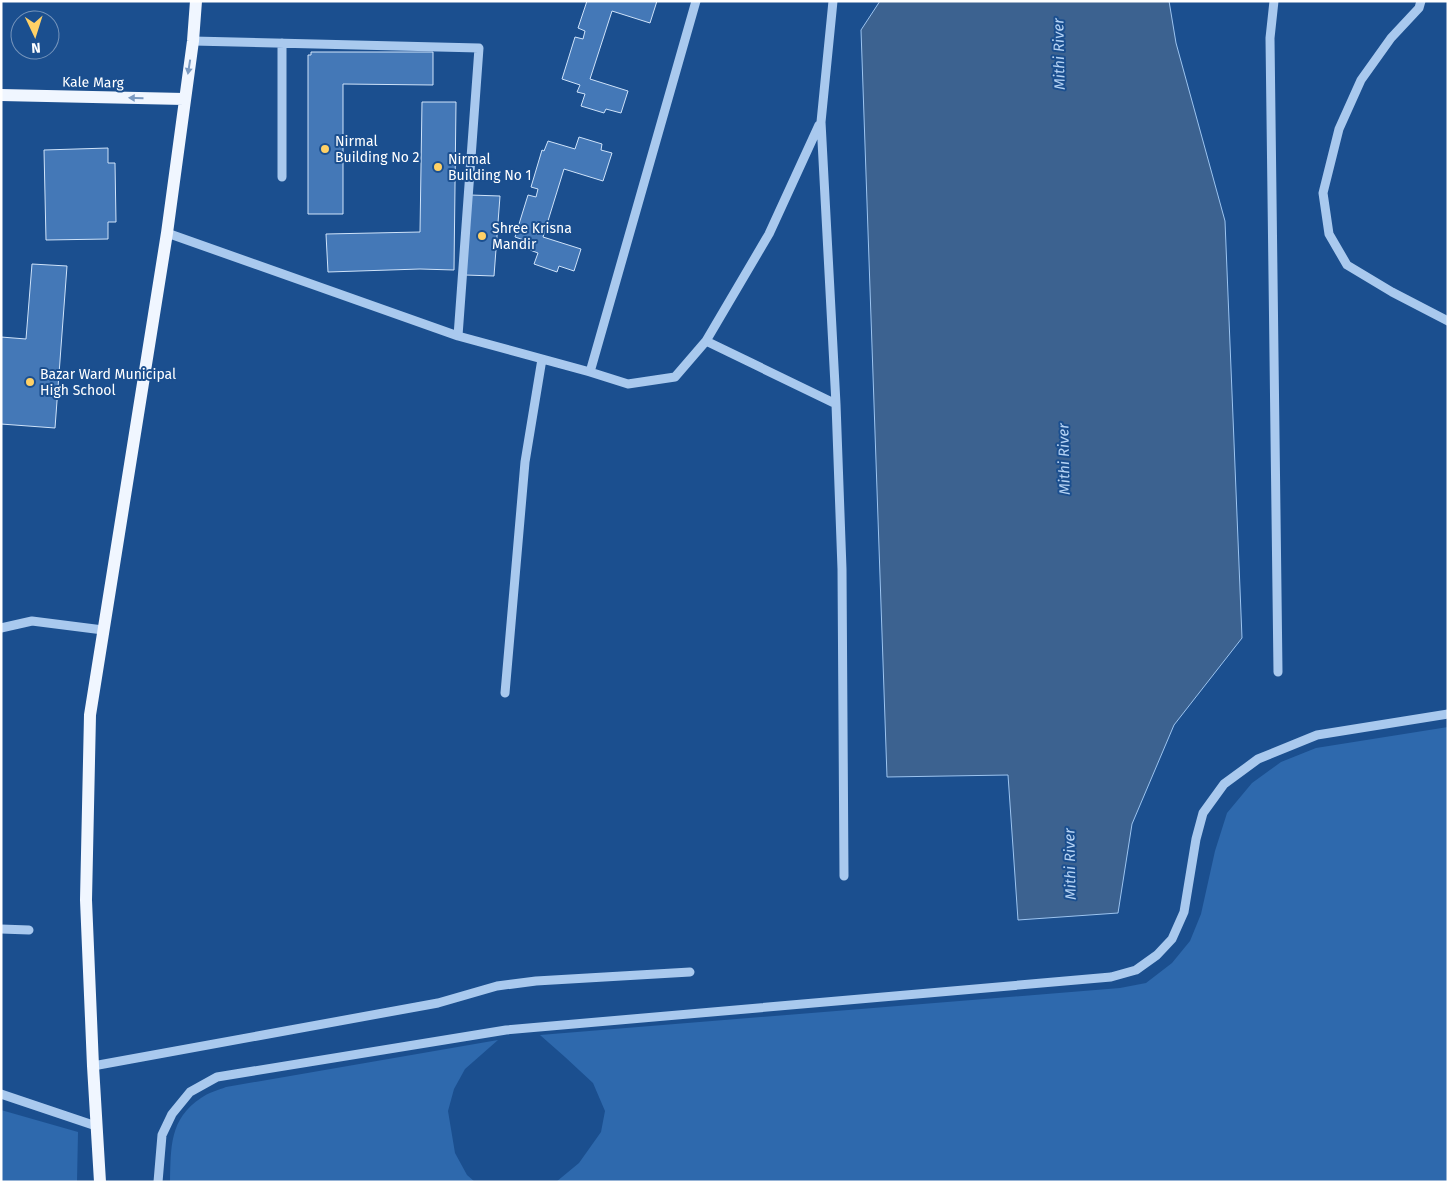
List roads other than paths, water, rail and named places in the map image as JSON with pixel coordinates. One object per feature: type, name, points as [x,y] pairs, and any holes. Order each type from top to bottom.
[{"type":"main road","points":[[100,1182],[92,1066],[86,900],[90,715],[167,233],[193,41],[196,1]]},
{"type":"main road","name":"Kale Marg","points":[[1,95],[184,99]]},
{"type":"street","points":[[590,372],[696,1]]},
{"type":"street","points":[[833,1],[821,122],[836,404],[842,570],[844,876]]},
{"type":"street","points":[[1274,1],[1270,38],[1278,672]]},
{"type":"street","points":[[1421,1],[1419,8],[1391,38],[1361,80],[1340,129],[1323,193],[1329,234],[1347,265],[1392,292],[1448,321]]},
{"type":"street","points":[[193,41],[479,48],[458,336]]},
{"type":"street","points":[[282,43],[282,177]]},
{"type":"street","points":[[167,233],[458,336],[628,384],[675,377],[706,341],[769,234],[821,122]]},
{"type":"street","points":[[706,341],[836,404]]},
{"type":"street","points":[[505,692],[525,462],[542,359]]},
{"type":"street","points":[[1,628],[32,621],[104,630]]},
{"type":"street","points":[[158,1182],[162,1135],[172,1114],[190,1092],[216,1077],[506,1030],[1111,977],[1136,970],[1157,955],[1172,940],[1184,912],[1196,839],[1203,813],[1224,784],[1258,759],[1317,735],[1448,714]]},
{"type":"street","points":[[1,929],[29,930]]},
{"type":"street","points":[[92,1066],[438,1004],[497,986],[536,980],[690,972]]},
{"type":"street","points":[[1,1094],[96,1126]]},
{"type":"water","name":"Mithi River","points":[[880,1],[1169,1],[1176,43],[1225,221],[1242,638],[1174,725],[1132,824],[1118,913],[1018,920],[1008,775],[887,777],[861,30]]},
{"type":"place","name":"Nirmal Building No 2","points":[[325,149]]},
{"type":"place","name":"Nirmal Building No 1","points":[[438,167]]},
{"type":"place","name":"Shree Krisna Mandir","points":[[482,236]]},
{"type":"place","name":"Bazar Ward Municipal High School","points":[[30,382]]}]
